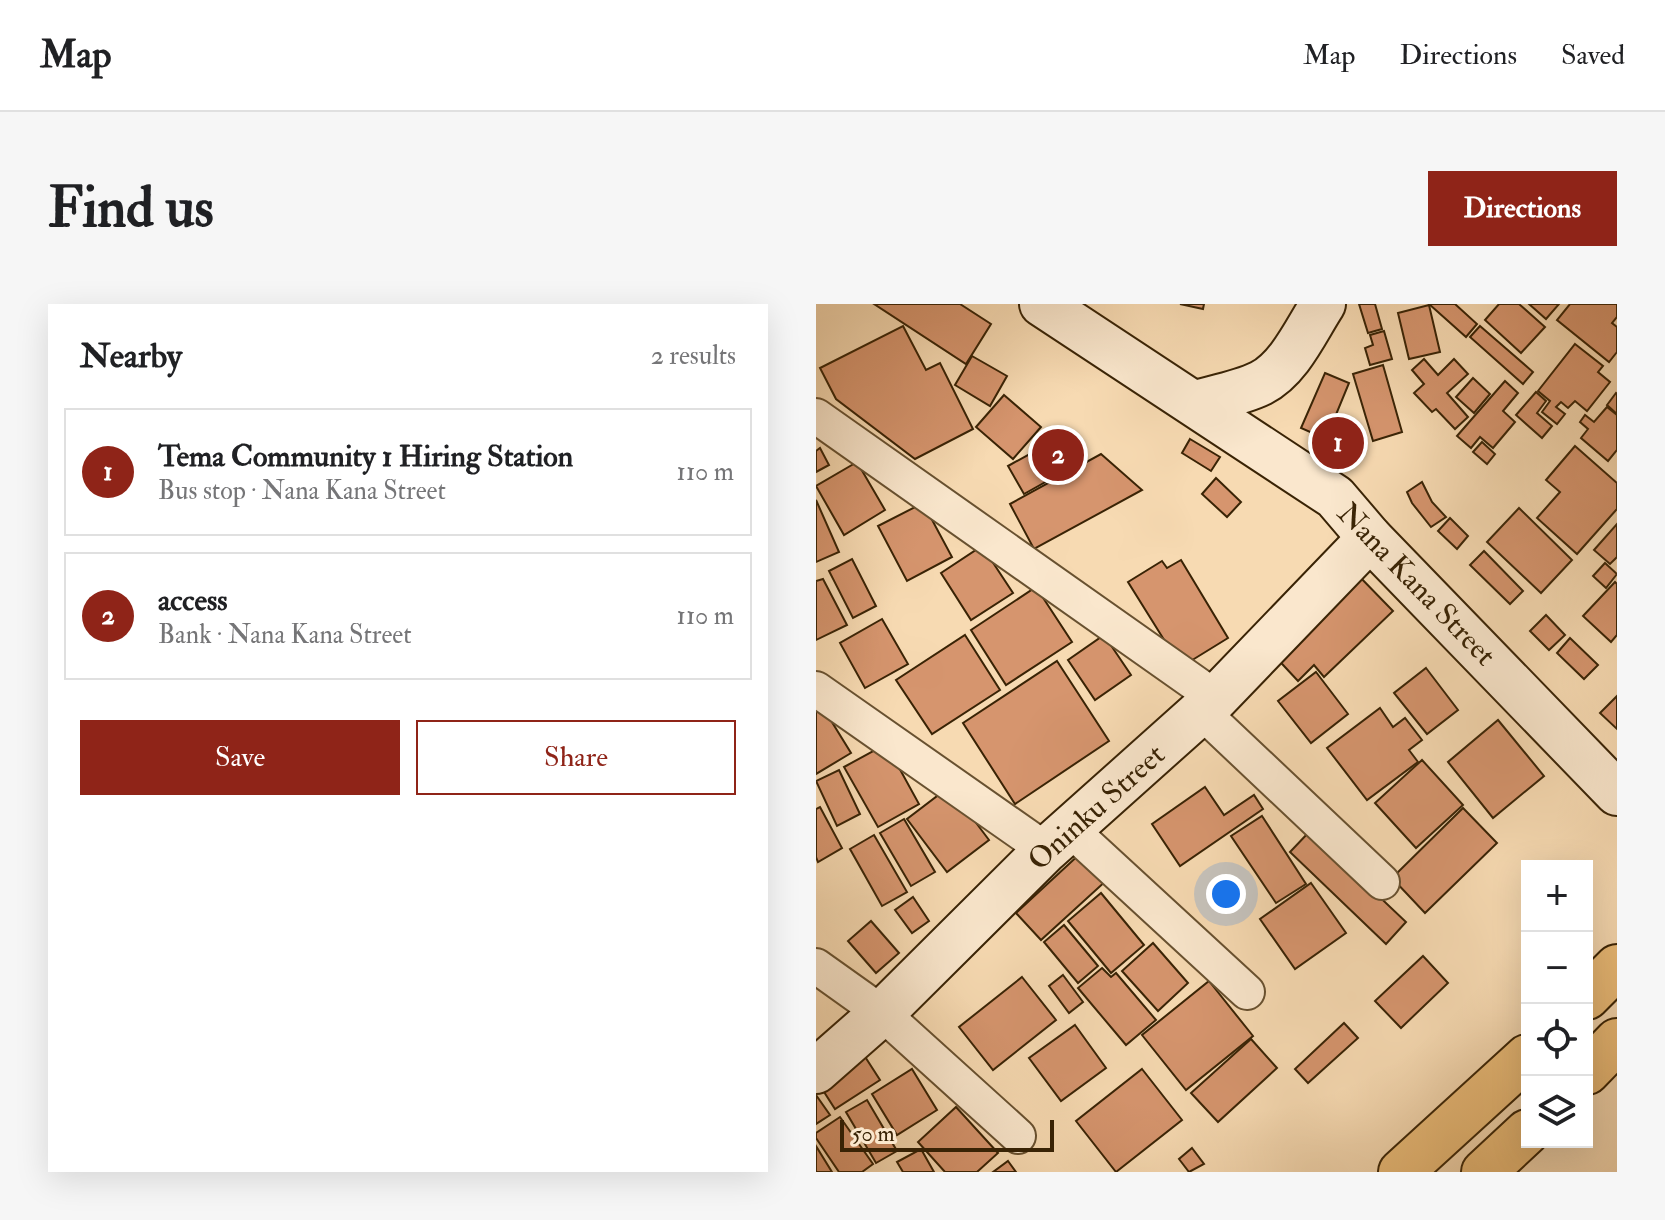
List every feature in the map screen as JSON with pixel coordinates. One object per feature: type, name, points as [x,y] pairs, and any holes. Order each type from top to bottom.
[{"type":"highway","points":[[1593,991],[1617,967]]},
{"type":"highway","points":[[1593,1066],[1617,1041]]},
{"type":"highway","points":[[1401,1172],[1521,1062]]},
{"type":"highway","points":[[1484,1172],[1521,1138]]},
{"type":"street","name":"Nana Kana Street","points":[[1042,304],[1335,497],[1370,538],[1615,789]]},
{"type":"street","points":[[1195,403],[1264,382],[1288,359],[1323,304]]},
{"type":"street","points":[[1277,459],[1274,430],[1276,406],[1288,359]]},
{"type":"street","points":[[816,416],[1209,704],[1382,882]]},
{"type":"street","name":"Oninku Street","points":[[816,1071],[882,1013],[1058,839],[1209,704],[1370,538]]},
{"type":"street","points":[[816,689],[1058,839],[1247,992]]},
{"type":"street","points":[[816,966],[882,1013],[1018,1136]]},
{"type":"building","points":[[874,304],[960,304],[991,324],[966,364]]},
{"type":"building","points":[[1180,304],[1204,304],[1203,309]]},
{"type":"building","points":[[1359,304],[1375,304],[1382,329],[1368,333]]},
{"type":"building","points":[[1429,304],[1455,304],[1477,324],[1466,337]]},
{"type":"building","points":[[1499,304],[1519,304],[1545,327],[1521,353],[1485,320]]},
{"type":"building","points":[[1529,304],[1559,304],[1546,319]]},
{"type":"building","points":[[1570,304],[1617,304],[1617,317],[1612,323],[1617,327],[1617,352],[1609,362],[1557,320]]},
{"type":"building","points":[[1429,305],[1440,352],[1409,359],[1398,313]]},
{"type":"building","points":[[903,326],[926,370],[940,363],[973,429],[915,459],[836,399],[820,368]]},
{"type":"building","points":[[1480,326],[1533,372],[1523,384],[1470,337]]},
{"type":"building","points":[[1384,331],[1392,359],[1370,365],[1365,348],[1373,345],[1370,335]]},
{"type":"building","points":[[1575,344],[1603,366],[1598,372],[1610,382],[1587,411],[1575,401],[1568,408],[1561,402],[1556,407],[1565,414],[1557,424],[1542,412],[1550,401],[1538,391]]},
{"type":"building","points":[[972,356],[1007,376],[990,406],[955,385]]},
{"type":"building","points":[[1424,359],[1438,375],[1454,359],[1468,374],[1447,393],[1468,417],[1455,429],[1436,409],[1432,412],[1414,393],[1424,384],[1412,370]]},
{"type":"building","points":[[1383,365],[1402,432],[1373,441],[1353,374]]},
{"type":"building","points":[[1325,373],[1349,383],[1326,439],[1301,428]]},
{"type":"building","points":[[1473,378],[1490,394],[1474,413],[1456,397]]},
{"type":"building","points":[[1505,381],[1518,393],[1503,411],[1515,422],[1493,448],[1480,437],[1471,448],[1457,436]]},
{"type":"building","points":[[1536,392],[1546,401],[1537,413],[1552,426],[1542,438],[1516,415]]},
{"type":"building","points":[[1617,394],[1617,414],[1607,405]]},
{"type":"building","points":[[1004,395],[1041,427],[1013,459],[976,427]]},
{"type":"building","points":[[1607,407],[1617,415],[1617,450],[1608,461],[1581,438],[1588,429],[1580,422],[1585,415],[1594,422]]},
{"type":"building","points":[[1066,434],[1081,462],[1024,494],[1008,466]]},
{"type":"building","points":[[1190,439],[1220,457],[1211,471],[1182,453]]},
{"type":"building","points":[[1482,442],[1495,454],[1487,464],[1473,452]]},
{"type":"building","points":[[1575,446],[1617,483],[1617,509],[1577,554],[1537,518],[1560,492],[1546,480]]},
{"type":"building","points":[[820,448],[829,465],[816,472],[816,451]]},
{"type":"building","points":[[1101,454],[1142,490],[1034,549],[1010,504]]},
{"type":"building","points":[[857,462],[885,510],[844,535],[816,486]]},
{"type":"building","points":[[1216,478],[1241,502],[1227,517],[1202,494]]},
{"type":"building","points":[[1422,482],[1432,502],[1446,517],[1431,527],[1407,492]]},
{"type":"building","points":[[816,500],[839,552],[816,562]]},
{"type":"building","points":[[923,503],[952,557],[907,581],[878,526]]},
{"type":"building","points":[[1519,508],[1572,560],[1541,593],[1487,542]]},
{"type":"building","points":[[1450,518],[1468,536],[1457,549],[1438,531]]},
{"type":"building","points":[[1617,524],[1617,557],[1610,564],[1594,550]]},
{"type":"building","points":[[982,546],[1013,593],[971,620],[941,573]]},
{"type":"building","points":[[1484,551],[1523,591],[1510,604],[1470,565]]},
{"type":"building","points":[[852,559],[876,606],[853,618],[829,571]]},
{"type":"building","points":[[1181,560],[1228,638],[1181,667],[1128,582],[1162,561],[1167,568]]},
{"type":"building","points":[[1605,563],[1617,574],[1606,588],[1593,576]]},
{"type":"building","points":[[1355,572],[1393,611],[1324,677],[1314,665],[1298,681],[1271,652]]},
{"type":"building","points":[[823,579],[847,625],[816,640],[816,581]]},
{"type":"building","points":[[1615,582],[1617,635],[1611,642],[1583,616]]},
{"type":"building","points":[[1036,587],[1072,642],[1006,685],[971,630]]},
{"type":"building","points":[[1546,615],[1565,635],[1549,650],[1530,631]]},
{"type":"building","points":[[882,619],[908,664],[865,688],[840,643]]},
{"type":"building","points":[[965,635],[1000,690],[932,734],[896,680]]},
{"type":"building","points":[[1104,635],[1131,675],[1095,700],[1068,660]]},
{"type":"building","points":[[1570,638],[1598,665],[1584,679],[1557,653]]},
{"type":"building","points":[[1057,661],[1109,741],[1015,804],[963,723]]},
{"type":"building","points":[[1426,668],[1458,710],[1427,734],[1394,693]]},
{"type":"building","points":[[1316,672],[1348,714],[1311,743],[1278,701]]},
{"type":"building","points":[[1617,696],[1617,729],[1600,713]]},
{"type":"building","points":[[822,706],[851,753],[816,774],[816,710]]},
{"type":"building","points":[[1380,708],[1393,727],[1405,718],[1422,740],[1409,750],[1418,762],[1367,800],[1327,748]]},
{"type":"building","points":[[1498,720],[1544,776],[1493,818],[1448,762]]},
{"type":"building","points":[[886,744],[919,804],[878,827],[844,767]]},
{"type":"building","points":[[1422,760],[1463,805],[1416,848],[1375,803]]},
{"type":"building","points":[[839,770],[860,814],[837,826],[816,781]]},
{"type":"building","points":[[949,787],[989,840],[947,872],[907,819]]},
{"type":"building","points":[[1205,787],[1224,815],[1254,795],[1263,809],[1180,866],[1152,824]]},
{"type":"building","points":[[820,807],[842,848],[818,862],[816,809]]},
{"type":"building","points":[[1463,808],[1497,843],[1425,913],[1392,878]]},
{"type":"building","points":[[1262,816],[1306,884],[1276,903],[1231,836]]},
{"type":"building","points":[[904,819],[935,872],[911,886],[880,833]]},
{"type":"building","points":[[1310,831],[1406,922],[1386,944],[1290,852]]},
{"type":"building","points":[[874,835],[907,892],[882,906],[850,849]]},
{"type":"building","points":[[1083,851],[1108,879],[1041,940],[1016,913]]},
{"type":"building","points":[[1311,883],[1346,933],[1295,969],[1260,919]]},
{"type":"building","points":[[1101,893],[1144,945],[1111,973],[1068,921]]},
{"type":"building","points":[[913,897],[929,921],[912,933],[895,910]]},
{"type":"building","points":[[871,921],[899,953],[876,973],[848,941]]},
{"type":"building","points":[[1064,925],[1098,966],[1078,983],[1044,942]]},
{"type":"building","points":[[1153,943],[1188,983],[1158,1011],[1122,971]]},
{"type":"building","points":[[1423,956],[1448,983],[1401,1028],[1375,1001]]},
{"type":"building","points":[[1102,968],[1111,977],[1116,973],[1156,1020],[1126,1045],[1078,988]]},
{"type":"building","points":[[1063,975],[1083,1002],[1069,1013],[1049,986]]},
{"type":"building","points":[[1022,977],[1056,1020],[993,1070],[959,1027]]},
{"type":"building","points":[[1209,981],[1253,1036],[1186,1090],[1142,1035]]},
{"type":"building","points":[[1344,1023],[1358,1038],[1308,1083],[1295,1069]]},
{"type":"building","points":[[1075,1025],[1106,1068],[1061,1101],[1029,1058]]},
{"type":"building","points":[[1251,1039],[1277,1068],[1218,1122],[1191,1093]]},
{"type":"building","points":[[862,1052],[880,1080],[835,1109],[817,1081]]},
{"type":"building","points":[[912,1069],[937,1110],[897,1135],[872,1094]]},
{"type":"building","points":[[1142,1069],[1182,1120],[1116,1172],[1076,1121]]},
{"type":"building","points":[[816,1095],[830,1115],[816,1124]]},
{"type":"building","points":[[867,1100],[897,1151],[876,1163],[846,1112]]},
{"type":"building","points":[[956,1107],[998,1153],[977,1172],[945,1172],[918,1142]]},
{"type":"building","points":[[840,1117],[873,1164],[862,1172],[839,1172],[816,1138],[816,1133]]},
{"type":"building","points":[[816,1146],[832,1172],[816,1172]]},
{"type":"building","points":[[1192,1148],[1204,1164],[1189,1172],[1179,1159]]},
{"type":"building","points":[[921,1149],[934,1172],[903,1172],[897,1162]]},
{"type":"building","points":[[1008,1161],[1016,1172],[993,1172]]},
{"type":"place","name":"Tema Community 1 Hiring Station","points":[[1338,443]]},
{"type":"place","name":"access","points":[[1058,455]]}]
